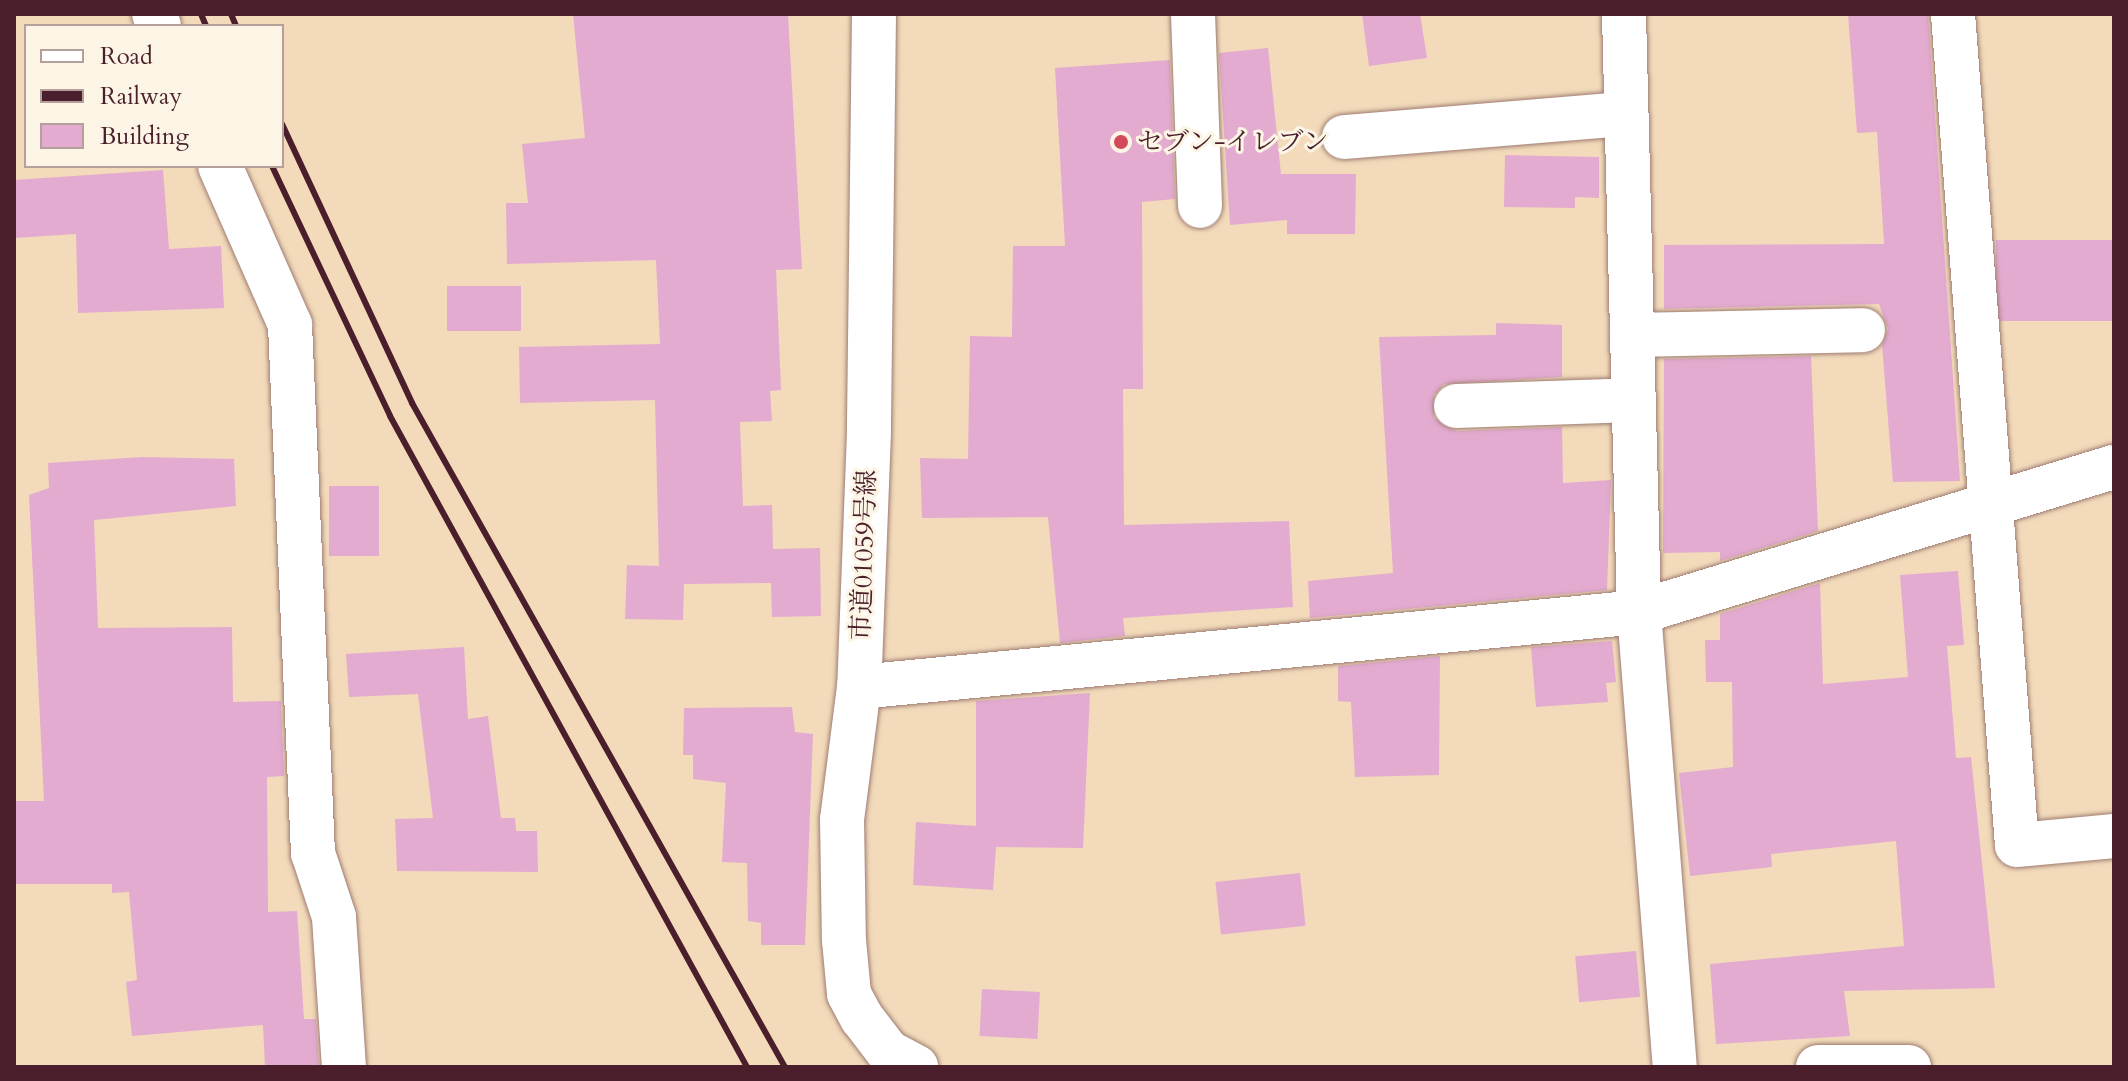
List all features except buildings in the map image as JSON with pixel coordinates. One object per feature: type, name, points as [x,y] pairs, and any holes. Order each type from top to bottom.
[{"type":"street","name":"市道01059号線","points":[[874,14],[859,687],[842,819],[849,994],[888,1052],[916,1067]]},
{"type":"street","points":[[1193,14],[1200,206]]},
{"type":"street","points":[[1624,14],[1639,612],[1675,1067]]},
{"type":"street","points":[[1953,14],[1987,506],[2017,845],[2114,836]]},
{"type":"street","points":[[1344,137],[1626,114]]},
{"type":"street","points":[[221,168],[290,325],[313,853],[334,917],[344,1067]]},
{"type":"street","points":[[1632,335],[1863,330]]},
{"type":"street","points":[[1456,406],[1634,400]]},
{"type":"street","points":[[859,687],[1639,612],[2114,467]]},
{"type":"street","points":[[1818,1067],[1909,1067]]},
{"type":"railway","points":[[201,14],[205,24]]},
{"type":"railway","points":[[231,14],[235,24]]},
{"type":"railway","points":[[284,128],[412,403],[785,1067]]},
{"type":"railway","points":[[273,168],[390,416],[747,1067]]},
{"type":"place","name":"セブン-イレブン","points":[[1121,142]]}]
